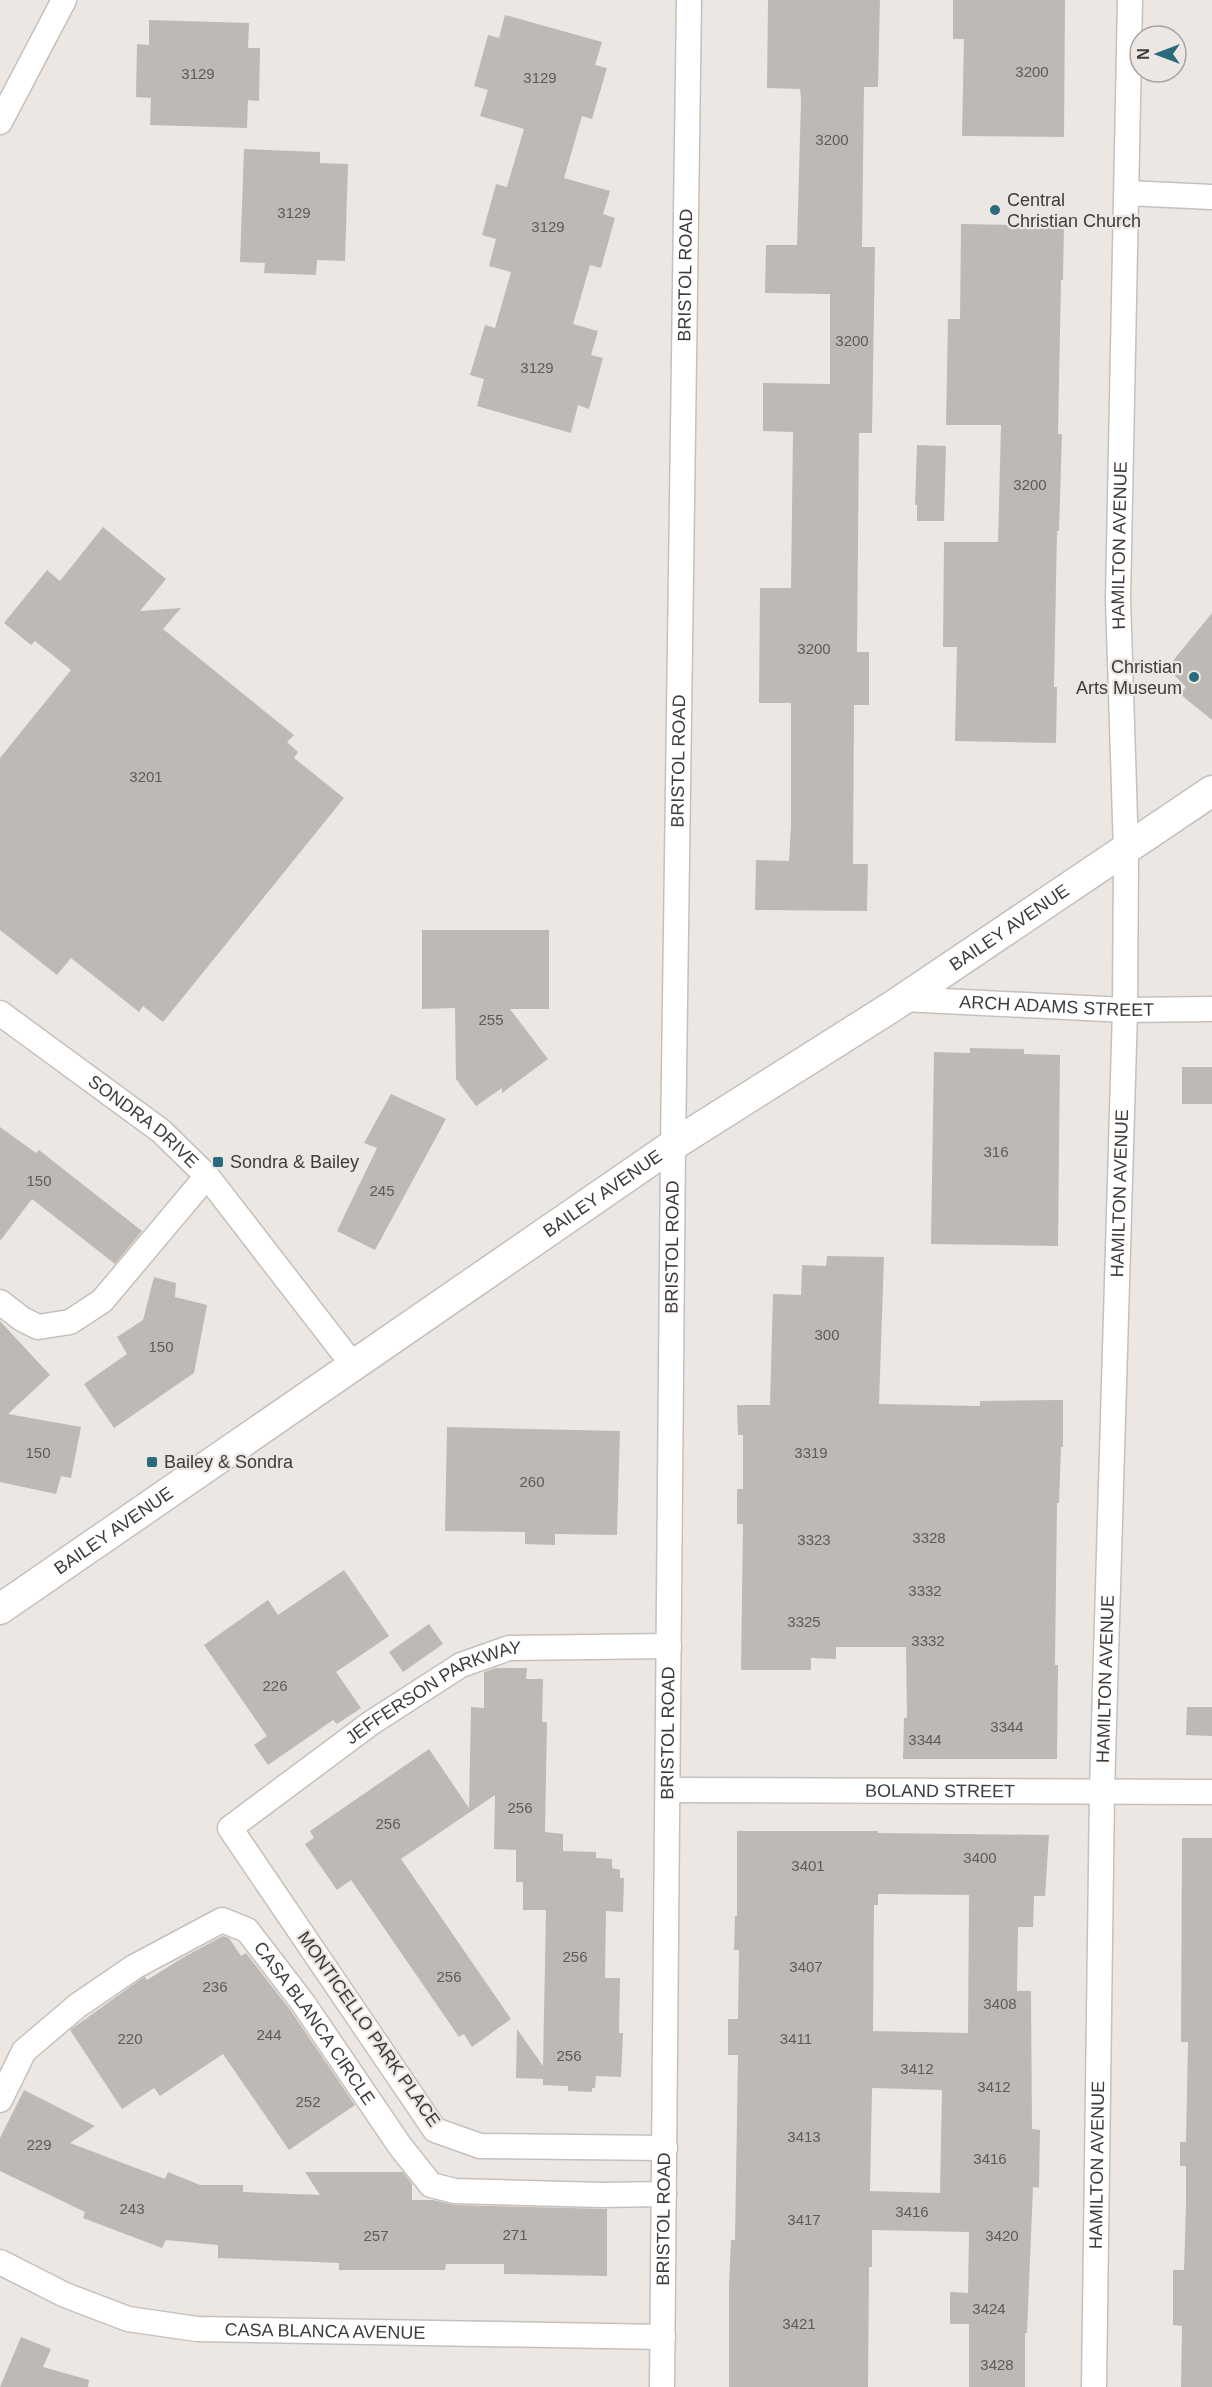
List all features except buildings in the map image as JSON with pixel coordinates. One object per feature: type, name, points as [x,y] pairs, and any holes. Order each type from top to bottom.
[{"type":"street","points":[[0,122],[64,0]]},
{"type":"street","name":"BRISTOL ROAD","points":[[662,2387],[673,1145],[689,0]]},
{"type":"street","name":"HAMILTON AVENUE","points":[[1094,2387],[1102,1791],[1125,1010],[1126,851],[1118,599],[1131,0]]},
{"type":"street","points":[[1127,193],[1212,197]]},
{"type":"street","name":"BAILEY AVENUE","points":[[2,1604],[673,1145],[903,999],[1212,791]]},
{"type":"street","name":"ARCH ADAMS STREET","points":[[903,999],[1125,1010],[1212,1009]]},
{"type":"street","name":"SONDRA DRIVE","points":[[0,1013],[161,1131],[207,1176],[353,1365]]},
{"type":"street","points":[[0,1302],[22,1319],[38,1327],[70,1322],[102,1301],[207,1176]]},
{"type":"street","name":"JEFFERSON PARKWAY","points":[[230,1828],[371,1723],[461,1665],[509,1648],[669,1646]]},
{"type":"street","name":"BOLAND STREET","points":[[668,1790],[1212,1792]]},
{"type":"street","name":"MONTICELLO PARK PLACE","points":[[230,1828],[435,2130],[480,2146],[665,2148]]},
{"type":"street","name":"CASA BLANCA CIRCLE","points":[[0,2100],[24,2051],[77,2006],[134,1967],[222,1920],[247,1930],[303,2003],[400,2146],[431,2185],[455,2191],[601,2195],[664,2194]]},
{"type":"street","name":"CASA BLANCA AVENUE","points":[[0,2262],[65,2295],[128,2319],[197,2328],[663,2337]]},
{"type":"place","name":"Central Christian Church","points":[[995,210]]},
{"type":"place","name":"Christian Arts Museum","points":[[1194,677]]},
{"type":"place","name":"Sondra & Bailey","points":[[218,1162]]},
{"type":"place","name":"Bailey & Sondra","points":[[152,1462]]}]
